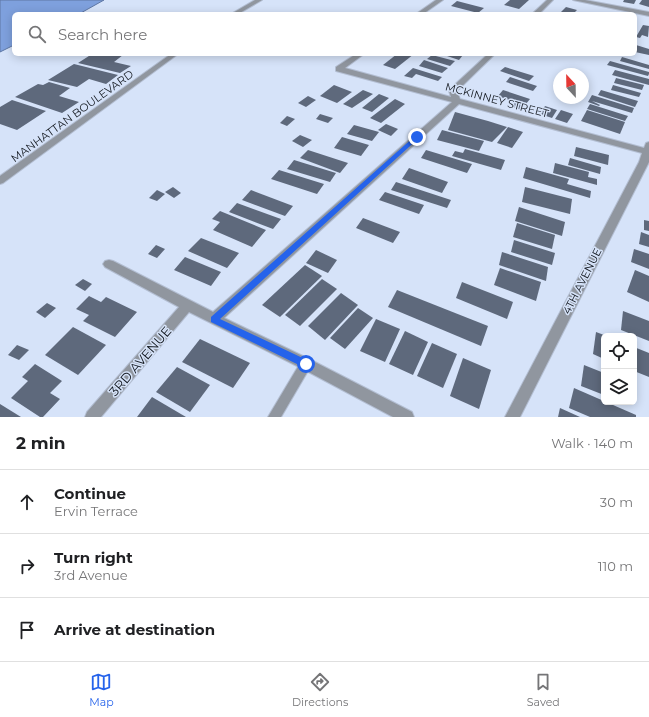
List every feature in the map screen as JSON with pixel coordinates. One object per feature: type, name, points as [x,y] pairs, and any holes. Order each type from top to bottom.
[{"type":"street","points":[[238,12],[259,0]]},
{"type":"street","points":[[422,12],[440,0]]},
{"type":"street","points":[[537,12],[550,0]]},
{"type":"street","points":[[576,0],[649,14]]},
{"type":"street","name":"MANHATTAN BOULEVARD","points":[[0,181],[172,56]]},
{"type":"street","name":"MCKINNEY STREET","points":[[358,56],[339,69],[457,101],[648,149]]},
{"type":"street","points":[[214,319],[457,101],[453,91],[490,56]]},
{"type":"street","name":"4TH AVENUE","points":[[512,417],[644,162],[648,149]]},
{"type":"street","points":[[109,264],[407,417]]},
{"type":"street","name":"3RD AVENUE","points":[[92,417],[188,305]]},
{"type":"lane","points":[[274,417],[306,364]]},
{"type":"water","points":[[0,0],[104,0],[83,12],[12,12],[12,46],[0,52]]},
{"type":"building","points":[[510,0],[529,0],[519,9],[504,5]]},
{"type":"building","points":[[624,0],[636,0],[634,4],[623,2]]},
{"type":"building","points":[[642,0],[649,0],[649,7],[639,4]]},
{"type":"building","points":[[457,1],[484,8],[479,12],[474,12],[451,6]]},
{"type":"building","points":[[566,7],[577,10],[575,12],[561,12]]},
{"type":"building","points":[[643,25],[649,26],[648,37],[642,35],[640,38],[637,37]]},
{"type":"building","points":[[637,45],[649,49],[649,55],[637,52]]},
{"type":"building","points":[[89,56],[122,56],[114,62],[131,66],[120,73],[78,63]]},
{"type":"building","points":[[394,56],[411,56],[395,69],[383,65]]},
{"type":"building","points":[[431,56],[436,56],[455,61],[450,66],[427,59]]},
{"type":"building","points":[[447,56],[462,56],[459,60]]},
{"type":"building","points":[[622,57],[649,65],[649,69],[620,61]]},
{"type":"building","points":[[424,60],[448,68],[442,73],[419,66]]},
{"type":"building","points":[[610,61],[649,72],[649,74],[648,76],[607,65]]},
{"type":"building","points":[[74,64],[118,75],[106,84],[89,79],[77,87],[48,80]]},
{"type":"building","points":[[505,67],[534,76],[529,81],[500,71]]},
{"type":"building","points":[[413,68],[442,77],[438,81],[416,74],[412,78],[404,76]]},
{"type":"building","points":[[615,70],[649,79],[649,85],[612,75]]},
{"type":"building","points":[[510,77],[537,86],[533,91],[506,82]]},
{"type":"building","points":[[616,78],[644,85],[642,90],[614,83]]},
{"type":"building","points":[[49,82],[70,88],[59,96],[79,102],[62,113],[15,97],[38,84],[43,85]]},
{"type":"building","points":[[334,85],[352,92],[337,103],[320,96]]},
{"type":"building","points":[[613,85],[641,93],[639,97],[611,90]]},
{"type":"building","points":[[363,90],[373,94],[352,108],[343,104]]},
{"type":"building","points":[[503,90],[530,99],[521,110],[508,105],[512,101],[498,96]]},
{"type":"building","points":[[601,90],[638,101],[635,107],[598,95]]},
{"type":"building","points":[[379,94],[389,98],[372,112],[362,108]]},
{"type":"building","points":[[592,95],[634,108],[632,113],[592,101],[600,105],[599,106],[589,102]]},
{"type":"building","points":[[308,96],[316,100],[306,107],[298,103]]},
{"type":"building","points":[[395,99],[405,104],[381,123],[370,118]]},
{"type":"building","points":[[12,100],[46,111],[17,130],[0,124],[0,107]]},
{"type":"building","points":[[590,104],[628,116],[625,121],[587,109]]},
{"type":"building","points":[[545,106],[557,110],[552,118],[540,114]]},
{"type":"building","points":[[561,110],[573,114],[567,123],[555,119]]},
{"type":"building","points":[[587,110],[625,122],[620,134],[581,121]]},
{"type":"building","points":[[455,112],[507,127],[492,142],[448,130]]},
{"type":"building","points":[[320,114],[333,118],[328,123],[316,119]]},
{"type":"building","points":[[287,116],[295,119],[287,126],[280,123]]},
{"type":"building","points":[[386,124],[398,129],[391,136],[378,130]]},
{"type":"building","points":[[354,125],[379,132],[372,141],[347,134]]},
{"type":"building","points":[[508,127],[523,132],[512,148],[497,143]]},
{"type":"building","points":[[442,130],[484,141],[479,151],[437,140]]},
{"type":"building","points":[[300,135],[312,140],[303,147],[292,141]]},
{"type":"building","points":[[342,137],[369,145],[361,156],[334,148]]},
{"type":"building","points":[[576,147],[609,155],[608,165],[574,156]]},
{"type":"building","points":[[465,149],[505,160],[501,170],[452,156],[455,151],[463,153]]},
{"type":"building","points":[[308,150],[348,163],[340,173],[300,158]]},
{"type":"building","points":[[426,150],[472,164],[467,173],[421,158]]},
{"type":"building","points":[[570,158],[601,167],[600,174],[568,165]]},
{"type":"building","points":[[294,160],[336,173],[330,182],[287,169]]},
{"type":"building","points":[[555,163],[589,172],[588,177],[597,179],[597,185],[553,173]]},
{"type":"building","points":[[526,167],[569,179],[567,184],[591,191],[590,198],[523,178]]},
{"type":"building","points":[[409,168],[448,182],[442,193],[402,179]]},
{"type":"building","points":[[279,170],[324,184],[317,194],[271,179]]},
{"type":"building","points":[[396,182],[451,200],[447,208],[391,190]]},
{"type":"building","points":[[173,187],[181,193],[174,198],[165,192]]},
{"type":"building","points":[[525,187],[572,199],[570,214],[522,202]]},
{"type":"building","points":[[157,190],[165,194],[157,201],[149,198]]},
{"type":"building","points":[[251,190],[293,206],[285,216],[242,200]]},
{"type":"building","points":[[385,192],[424,205],[419,214],[379,200]]},
{"type":"building","points":[[237,203],[281,219],[273,229],[229,212]]},
{"type":"building","points":[[519,207],[565,222],[562,236],[515,221]]},
{"type":"building","points":[[220,211],[266,230],[252,247],[213,230],[220,222],[212,219]]},
{"type":"building","points":[[363,218],[400,232],[393,243],[356,228]]},
{"type":"building","points":[[644,220],[649,221],[649,231],[644,230]]},
{"type":"building","points":[[517,223],[555,235],[552,249],[513,237]]},
{"type":"building","points":[[641,232],[649,235],[649,247],[639,244]]},
{"type":"building","points":[[201,238],[239,253],[227,268],[188,251]]},
{"type":"building","points":[[514,240],[555,253],[552,265],[511,252]]},
{"type":"building","points":[[156,245],[165,249],[157,258],[148,254]]},
{"type":"building","points":[[634,249],[649,254],[649,269],[631,262]]},
{"type":"building","points":[[316,250],[337,260],[328,273],[306,263]]},
{"type":"building","points":[[502,252],[548,267],[546,281],[499,265]]},
{"type":"building","points":[[185,257],[221,272],[211,286],[174,270]]},
{"type":"building","points":[[305,265],[322,276],[280,317],[262,305]]},
{"type":"building","points":[[500,268],[541,282],[536,301],[494,285]]},
{"type":"building","points":[[635,270],[649,276],[649,302],[627,292]]},
{"type":"building","points":[[83,279],[92,284],[85,291],[75,285]]},
{"type":"building","points":[[322,279],[337,289],[300,326],[285,315]]},
{"type":"building","points":[[462,282],[513,302],[507,319],[456,298]]},
{"type":"building","points":[[397,290],[488,326],[481,346],[388,307]]},
{"type":"building","points":[[341,293],[358,305],[325,340],[308,326]]},
{"type":"building","points":[[89,296],[101,302],[106,297],[137,312],[115,337],[83,321],[89,315],[76,309]]},
{"type":"building","points":[[47,303],[56,308],[45,318],[36,312]]},
{"type":"building","points":[[358,308],[373,318],[345,349],[330,338]]},
{"type":"building","points":[[623,311],[649,321],[649,341],[637,336],[637,333],[629,333],[621,330]]},
{"type":"building","points":[[376,319],[400,329],[385,362],[360,351]]},
{"type":"building","points":[[73,327],[106,345],[78,375],[45,355]]},
{"type":"building","points":[[405,331],[428,342],[413,375],[389,364]]},
{"type":"building","points":[[596,332],[601,334],[601,358],[593,354]]},
{"type":"building","points":[[200,339],[250,363],[233,388],[182,362]]},
{"type":"building","points":[[432,343],[457,354],[443,388],[417,376]]},
{"type":"building","points":[[17,345],[29,350],[19,360],[8,355]]},
{"type":"building","points":[[637,348],[649,353],[649,377],[637,372]]},
{"type":"building","points":[[463,358],[491,370],[479,409],[450,396]]},
{"type":"building","points":[[35,364],[62,381],[50,393],[60,399],[43,417],[40,417],[11,398],[28,381],[22,377]]},
{"type":"building","points":[[584,365],[601,372],[601,394],[581,386]]},
{"type":"building","points":[[177,367],[210,385],[190,412],[156,392]]},
{"type":"building","points":[[574,388],[601,400],[601,405],[613,405],[636,415],[636,417],[590,417],[569,408]]},
{"type":"building","points":[[152,397],[186,417],[137,417]]},
{"type":"building","points":[[0,404],[21,417],[0,417]]},
{"type":"building","points":[[560,408],[580,417],[558,417]]},
{"type":"route","points":[[306,364],[214,319],[417,137]]}]
